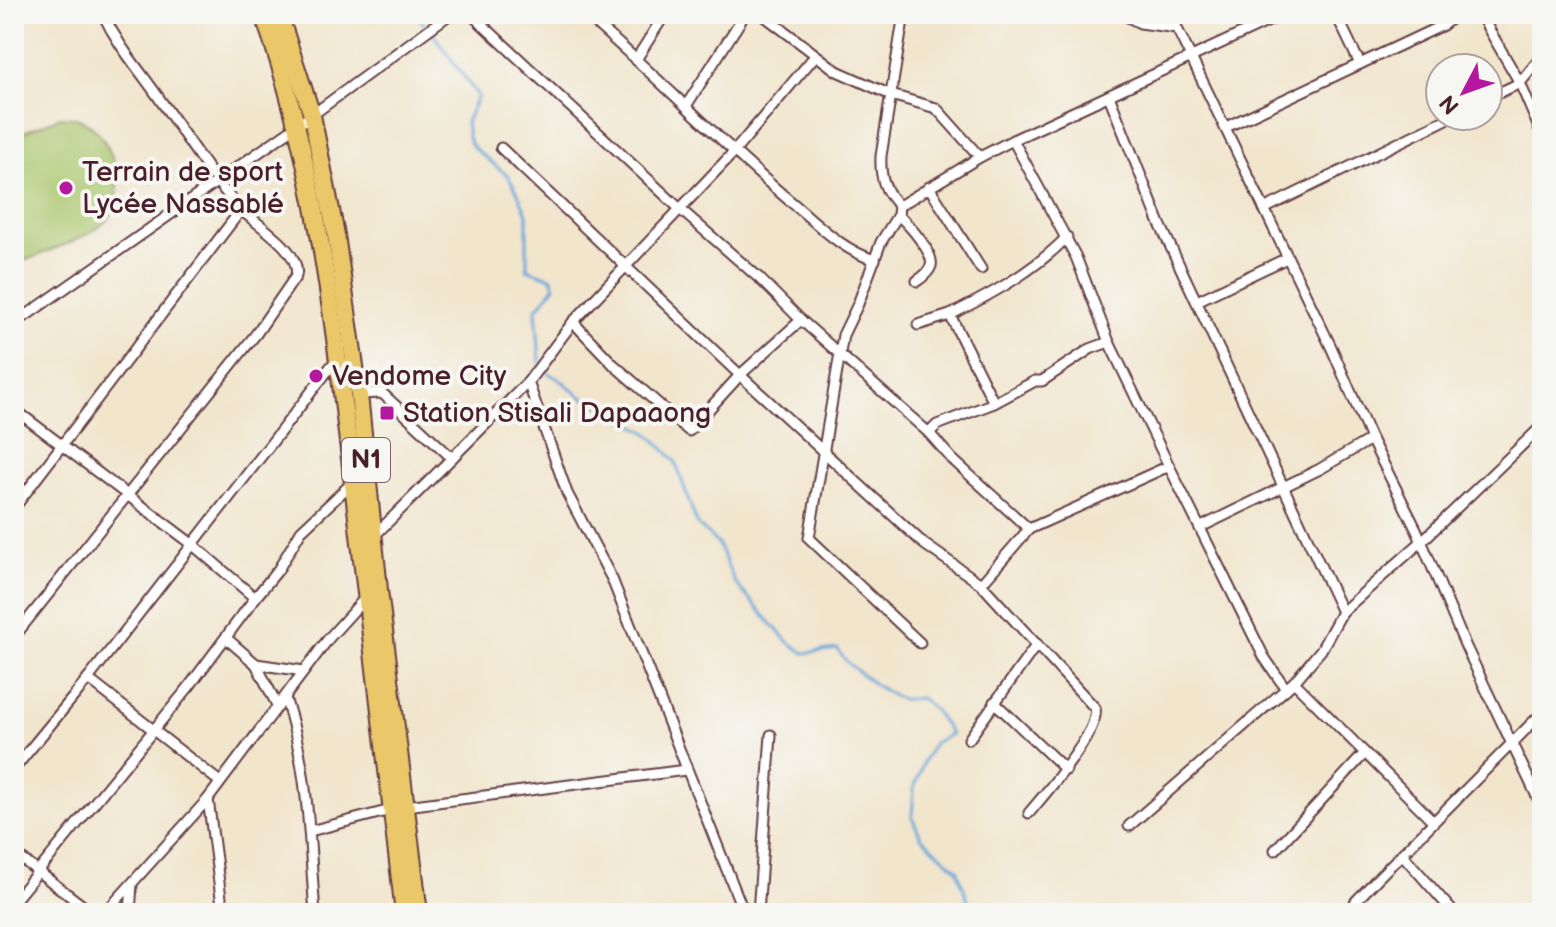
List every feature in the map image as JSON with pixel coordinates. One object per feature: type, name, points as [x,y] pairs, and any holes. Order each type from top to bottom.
[{"type":"highway","name":"N1","points":[[263,14],[297,125],[320,240],[339,357],[353,482],[373,593],[399,808],[419,913]]},
{"type":"highway","name":"N1","points":[[279,14],[312,115],[334,222],[359,394],[375,535],[373,593]]},
{"type":"highway","name":"N1","points":[[399,808],[404,913]]},
{"type":"street","points":[[14,637],[256,334],[296,276],[298,268],[292,252],[241,210],[215,182],[159,98],[131,63],[103,14]]},
{"type":"street","points":[[14,324],[450,14]]},
{"type":"street","points":[[471,14],[801,320],[929,433],[952,459],[1029,529]]},
{"type":"street","points":[[585,14],[637,58],[733,153],[847,249],[875,260]]},
{"type":"street","points":[[637,58],[665,14]]},
{"type":"street","points":[[686,106],[745,14]]},
{"type":"street","points":[[762,14],[837,71],[891,95],[936,108],[980,157]]},
{"type":"street","points":[[904,14],[880,173],[887,194],[932,259],[931,267],[917,281]]},
{"type":"street","points":[[1122,14],[1140,23],[1177,28]]},
{"type":"street","points":[[1170,14],[1332,349],[1542,807]]},
{"type":"street","points":[[920,643],[809,538],[839,354],[848,322],[885,233],[898,210],[929,187],[1013,140],[1193,59],[1284,14]]},
{"type":"street","points":[[1336,14],[1360,64]]},
{"type":"street","points":[[1226,127],[1443,25],[1457,14]]},
{"type":"street","points":[[1480,14],[1520,83],[1542,135]]},
{"type":"street","points":[[375,535],[528,382],[573,322],[733,153],[815,56]]},
{"type":"street","points":[[1504,90],[1520,83],[1542,56]]},
{"type":"street","points":[[1109,96],[1160,224],[1342,612]]},
{"type":"street","points":[[1264,209],[1424,130]]},
{"type":"street","points":[[1013,140],[1067,237],[1109,342],[1264,657],[1433,821]]},
{"type":"street","points":[[501,148],[924,544],[981,584],[1097,712],[1096,719],[1066,770],[1029,813]]},
{"type":"street","points":[[929,187],[981,269]]},
{"type":"street","points":[[14,508],[241,210]]},
{"type":"street","points":[[918,325],[950,315],[1018,277],[1049,255],[1067,237]]},
{"type":"street","points":[[1197,301],[1287,258]]},
{"type":"street","points":[[950,315],[994,403]]},
{"type":"street","points":[[573,322],[614,365],[689,431],[740,375],[801,320]]},
{"type":"street","points":[[929,433],[937,425],[994,403],[1035,381],[1042,381],[1090,349],[1109,342]]},
{"type":"street","points":[[14,769],[339,357]]},
{"type":"street","points":[[528,382],[567,493],[612,579],[744,913]]},
{"type":"street","points":[[359,394],[382,393],[452,458]]},
{"type":"street","points":[[14,409],[192,544],[255,598]]},
{"type":"street","points":[[1129,826],[1290,685],[1316,657],[1342,612],[1421,542],[1542,426]]},
{"type":"street","points":[[1201,527],[1371,439]]},
{"type":"street","points":[[981,584],[1029,529],[1169,466]]},
{"type":"street","points":[[14,901],[226,638],[278,570],[308,523],[353,482]]},
{"type":"street","points":[[105,913],[208,799],[329,638],[373,593]]},
{"type":"street","points":[[226,638],[256,664],[278,707]]},
{"type":"street","points":[[969,739],[1037,644]]},
{"type":"street","points":[[256,664],[304,671]]},
{"type":"street","points":[[88,679],[220,782]]},
{"type":"street","points":[[285,698],[299,740],[310,831],[315,913]]},
{"type":"street","points":[[994,702],[1066,770]]},
{"type":"street","points":[[1349,913],[1356,901],[1433,821],[1542,713]]},
{"type":"street","points":[[758,913],[771,735]]},
{"type":"street","points":[[1275,850],[1364,754]]},
{"type":"street","points":[[310,831],[399,808],[686,770]]},
{"type":"street","points":[[208,799],[223,913]]},
{"type":"street","points":[[14,853],[92,913]]},
{"type":"street","points":[[1402,854],[1454,913]]},
{"type":"street","points":[[130,913],[132,884]]},
{"type":"green space","name":"Terrain de sport Lycée Nassablé","points":[[60,117],[77,118],[101,136],[114,163],[117,178],[114,207],[108,219],[91,232],[14,265],[14,136]]},
{"type":"waterway","points":[[415,14],[478,96],[466,122],[468,138],[474,148],[508,176],[517,191],[527,214],[527,269],[552,278],[555,286],[536,310],[540,362]]},
{"type":"waterway","points":[[541,369],[580,396],[648,433],[675,461],[697,524],[718,544],[735,583],[786,640],[804,653],[838,649],[856,670],[886,691],[902,699],[921,698],[935,711],[951,734],[934,743],[924,760],[914,788],[912,817],[921,837],[957,869],[970,906],[987,913]]},
{"type":"waterway","points":[[1010,913],[1015,913]]},
{"type":"place","name":"Terrain de sport Lycée Nassablé","points":[[66,188]]},
{"type":"place","name":"Vendome City","points":[[316,376]]},
{"type":"place","name":"Station Stisali Dapaaong","points":[[387,413]]}]
